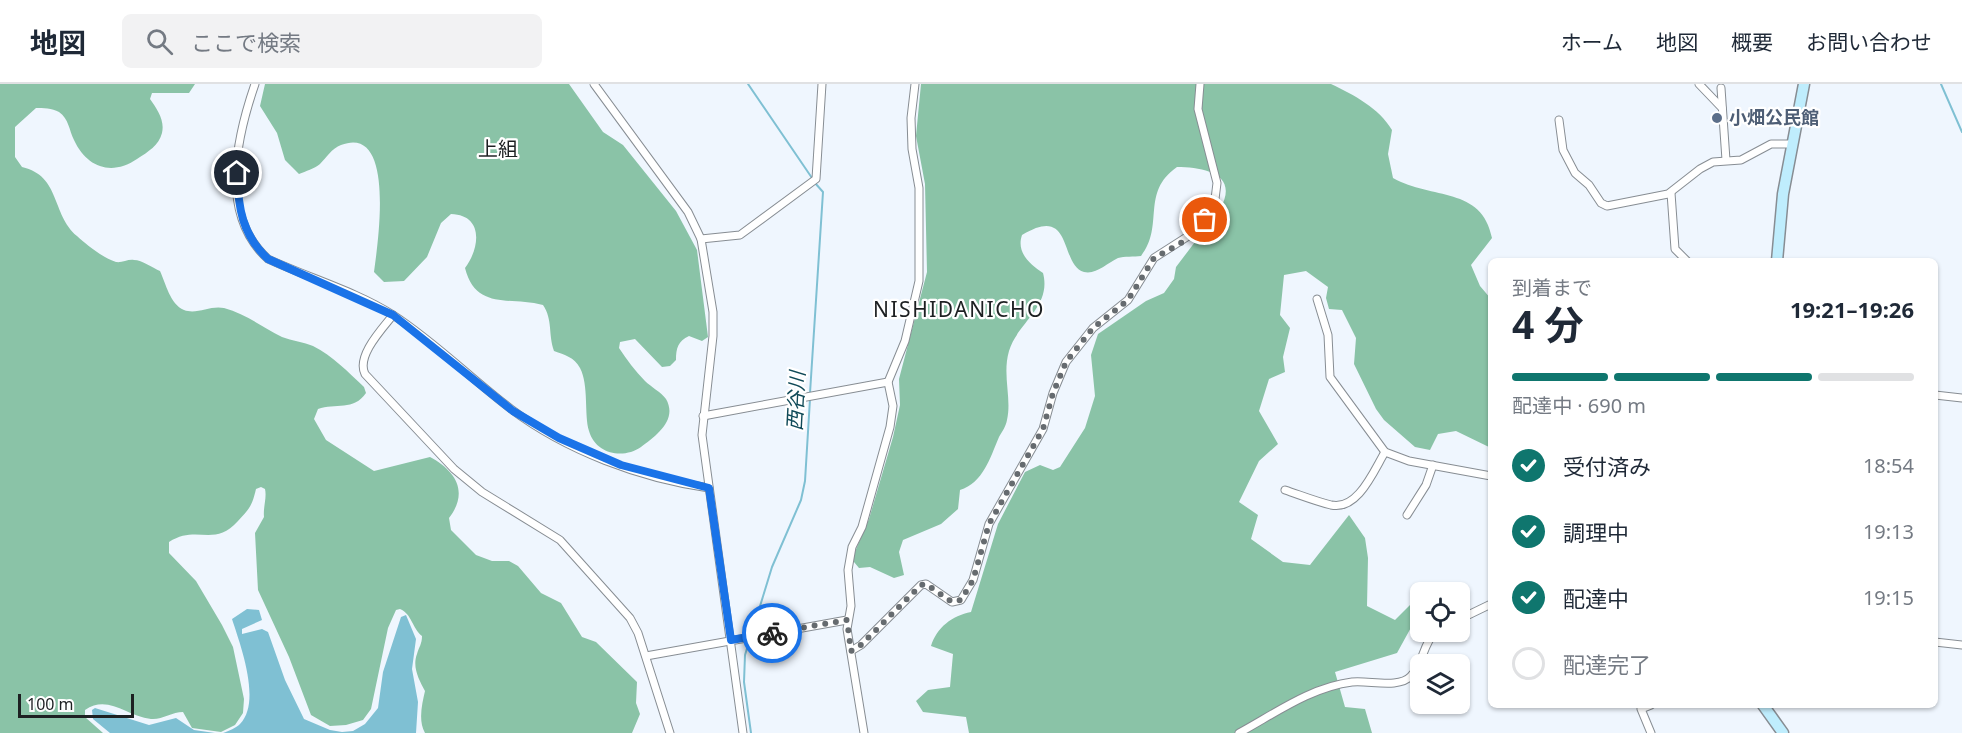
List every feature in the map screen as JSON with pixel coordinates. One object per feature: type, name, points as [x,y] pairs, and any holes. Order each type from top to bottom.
[{"type":"main road","points":[[1777,258],[1783,194],[1804,84]]},
{"type":"main road","points":[[1765,708],[1783,733]]},
{"type":"street","points":[[255,84],[237,144],[240,213],[250,239],[268,259],[393,315],[513,411],[559,438],[621,465],[709,488]]},
{"type":"street","points":[[594,84],[688,212],[701,239],[714,312],[714,336],[703,416],[709,488],[743,733]]},
{"type":"street","points":[[701,239],[740,235],[815,181],[822,84]]},
{"type":"street","points":[[864,733],[847,620],[851,606],[848,570],[852,547],[871,501],[890,428],[894,406],[888,382],[905,341],[919,280],[919,188],[912,149],[911,118],[915,84]]},
{"type":"street","points":[[851,651],[861,645],[921,585],[926,584],[952,602],[961,600],[973,580],[989,524],[1043,429],[1053,393],[1066,362],[1093,328],[1128,300],[1154,258],[1181,243],[1211,213],[1216,201],[1217,183],[1200,121],[1200,84]]},
{"type":"street","points":[[1699,84],[1705,93],[1722,108]]},
{"type":"street","points":[[1721,88],[1726,160]]},
{"type":"street","points":[[1559,120],[1563,150],[1569,162],[1575,173],[1589,185],[1603,205],[1671,193],[1700,169],[1726,160],[1747,158],[1771,144],[1794,144]]},
{"type":"street","points":[[1671,193],[1675,249],[1684,258]]},
{"type":"street","points":[[1317,298],[1328,334],[1330,377],[1385,452],[1394,457],[1488,475]]},
{"type":"street","points":[[393,315],[367,353],[363,366],[365,374],[454,469],[482,492],[560,540],[630,618],[646,656],[670,733]]},
{"type":"street","points":[[703,416],[888,382]]},
{"type":"street","points":[[1938,395],[1962,398]]},
{"type":"street","points":[[1285,490],[1333,506],[1348,503],[1357,496],[1385,452]]},
{"type":"street","points":[[1407,514],[1426,485],[1434,465]]},
{"type":"street","points":[[1470,614],[1488,605]]},
{"type":"street","points":[[646,656],[847,620]]},
{"type":"street","points":[[1239,733],[1289,704],[1330,687],[1352,682],[1404,681],[1412,676],[1427,642]]},
{"type":"street","points":[[1938,642],[1962,645]]},
{"type":"street","points":[[1640,708],[1651,733]]},
{"type":"green space","points":[[0,84],[195,84],[189,93],[152,93],[150,99],[161,119],[162,133],[152,148],[128,164],[110,168],[93,163],[79,150],[67,121],[62,115],[45,108],[36,108],[15,127],[15,157],[22,167],[43,178],[50,187],[63,217],[77,236],[95,251],[111,260],[118,262],[137,260],[160,271],[169,293],[179,307],[189,311],[219,307],[232,311],[282,337],[313,346],[346,370],[364,387],[366,393],[361,399],[350,404],[318,409],[314,419],[326,440],[374,471],[430,457],[447,469],[457,483],[459,491],[455,508],[449,518],[451,530],[476,555],[492,561],[509,561],[518,566],[541,593],[561,603],[582,637],[596,642],[637,682],[636,703],[640,714],[632,733],[425,733],[421,718],[425,691],[415,664],[422,636],[407,614],[400,609],[396,610],[388,628],[371,709],[363,720],[346,725],[330,726],[311,715],[289,657],[258,590],[255,533],[264,517],[266,496],[265,489],[261,487],[256,489],[248,510],[229,529],[213,535],[188,535],[169,542],[169,553],[196,581],[233,647],[244,699],[243,713],[235,725],[221,732],[192,728],[183,712],[151,719],[101,704],[85,710],[85,717],[103,733],[0,733]]},
{"type":"green space","points":[[265,84],[569,84],[603,132],[623,145],[676,211],[697,250],[708,337],[702,341],[689,336],[685,338],[678,345],[676,360],[670,366],[662,367],[635,339],[620,342],[619,348],[634,369],[666,399],[669,414],[659,433],[641,447],[627,453],[611,452],[598,445],[589,431],[583,375],[575,361],[554,351],[548,316],[543,305],[486,296],[477,291],[470,282],[465,268],[474,251],[476,234],[474,226],[462,216],[451,214],[441,223],[427,257],[404,281],[384,282],[374,272],[380,191],[377,169],[370,152],[359,143],[341,145],[318,166],[299,174],[285,160],[277,133],[260,106]]},
{"type":"green space","points":[[921,84],[1331,84],[1357,98],[1387,122],[1392,130],[1388,154],[1393,178],[1408,185],[1467,202],[1478,210],[1486,221],[1492,238],[1471,265],[1480,286],[1488,295],[1488,447],[1456,431],[1438,434],[1430,450],[1415,447],[1384,420],[1376,409],[1354,364],[1356,338],[1342,310],[1329,309],[1326,298],[1328,287],[1306,271],[1284,275],[1280,315],[1290,328],[1283,357],[1285,372],[1269,379],[1259,411],[1278,444],[1259,461],[1239,502],[1258,515],[1251,539],[1283,562],[1310,565],[1349,515],[1365,538],[1368,558],[1367,606],[1395,620],[1410,605],[1410,629],[1397,653],[1335,672],[1345,707],[1365,709],[1372,733],[969,733],[966,717],[923,712],[916,701],[928,690],[950,687],[953,654],[931,646],[937,633],[946,623],[971,612],[998,524],[1025,472],[1040,465],[1053,470],[1060,467],[1085,428],[1095,396],[1091,355],[1098,334],[1146,301],[1164,293],[1174,279],[1176,267],[1220,209],[1226,188],[1222,180],[1208,171],[1177,167],[1166,177],[1159,188],[1152,233],[1141,256],[1118,258],[1093,272],[1084,272],[1076,267],[1058,231],[1050,226],[1039,227],[1022,235],[1023,253],[1029,262],[1043,273],[1044,285],[1043,296],[1013,341],[1009,351],[1006,369],[1008,412],[1005,427],[980,476],[968,487],[960,490],[958,509],[941,524],[903,540],[899,552],[904,575],[894,578],[870,567],[859,568],[854,562],[854,554],[869,519],[893,437],[900,405],[899,379],[927,272],[925,184],[916,136]]},
{"type":"water","points":[[247,609],[259,610],[262,620],[242,629],[242,634],[262,629],[268,632],[285,680],[304,719],[330,730],[342,732],[353,731],[365,724],[378,708],[383,672],[401,617],[406,615],[416,639],[412,669],[418,702],[416,733],[223,733],[240,724],[249,702],[247,673],[232,619]]},
{"type":"water","points":[[95,708],[149,725],[176,718],[194,730],[215,733],[110,733],[93,719],[92,710]]},
{"type":"waterway","name":"西谷川","points":[[748,84],[812,178]]},
{"type":"waterway","points":[[1941,84],[1962,132]]},
{"type":"waterway","name":"西谷川","points":[[810,393],[823,192],[815,183]]},
{"type":"waterway","name":"西谷川","points":[[751,733],[744,682],[745,655],[772,567],[801,500],[805,481],[810,399]]},
{"type":"way so far","points":[[772,633],[847,620],[851,651],[861,645],[907,598],[915,594],[921,585],[926,584],[952,602],[957,603],[961,600],[973,580],[989,524],[1017,473],[1037,443],[1066,362],[1093,328],[1128,300],[1146,267],[1154,258],[1159,253],[1181,243],[1205,220]]},
{"type":"place","name":"小畑公民館","points":[[1717,118]]},
{"type":"district","name":"上組","points":[[498,149]]},
{"type":"district","name":"NISHIDANICHO","points":[[959,310]]},
{"type":"route","points":[[237,173],[237,192],[244,228],[258,250],[268,259],[393,315],[513,411],[559,438],[596,456],[653,476],[709,488],[731,640],[772,633]]}]
